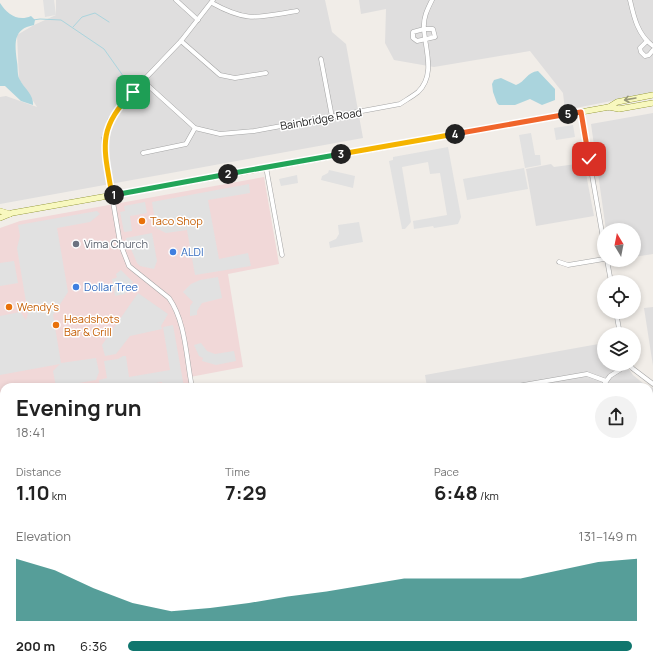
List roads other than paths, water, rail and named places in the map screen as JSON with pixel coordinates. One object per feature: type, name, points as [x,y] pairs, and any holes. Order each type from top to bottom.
[{"type":"main road","points":[[609,107],[617,102],[653,95]]},
{"type":"main road","points":[[0,218],[10,214],[266,167],[609,107],[619,109],[653,103]]},
{"type":"main road","points":[[0,211],[10,214]]},
{"type":"street","points":[[176,0],[198,20]]},
{"type":"street","name":"Bainbridge Road","points":[[143,81],[195,128],[220,134],[236,134],[400,104],[419,91],[427,75],[428,56],[424,29],[425,15],[432,0]]},
{"type":"street","points":[[630,0],[638,30],[647,42],[653,46]]},
{"type":"street","points":[[191,383],[180,321],[173,304],[169,298],[129,266],[120,243],[105,155],[104,138],[110,120],[120,105],[182,41],[212,2],[231,14],[251,18],[297,11]]},
{"type":"street","points":[[433,28],[436,34],[433,38],[417,41],[413,38],[413,32],[424,29],[433,28]]},
{"type":"street","points":[[182,41],[220,76],[235,78],[266,73]]},
{"type":"street","points":[[647,42],[640,48],[641,52],[644,56],[649,55],[653,50]]},
{"type":"street","points":[[321,59],[332,117]]},
{"type":"street","points":[[581,112],[600,223]]},
{"type":"street","points":[[143,153],[186,144],[195,128]]},
{"type":"street","points":[[266,167],[282,255]]},
{"type":"street","points":[[559,262],[568,265],[597,260]]},
{"type":"street","points":[[535,383],[587,374],[606,381],[610,376],[618,371]]},
{"type":"street","points":[[636,371],[652,383]]},
{"type":"water","points":[[0,3],[9,14],[13,16],[26,18],[31,16],[35,20],[34,25],[22,30],[16,38],[18,76],[32,98],[33,105],[21,101],[5,86],[0,86]]},
{"type":"water","points":[[538,71],[555,89],[555,100],[542,105],[530,99],[515,105],[499,105],[497,103],[493,92],[492,84],[494,80],[501,78],[516,85],[522,82],[531,73]]},
{"type":"waterway","points":[[73,27],[82,17],[95,13],[109,22]]},
{"type":"waterway","points":[[33,20],[61,20],[104,49],[126,80]]},
{"type":"place","name":"Taco Shop","points":[[142,221]]},
{"type":"place","name":"Vima Church","points":[[76,244]]},
{"type":"place","name":"ALDI","points":[[173,252]]},
{"type":"place","name":"Dollar Tree","points":[[76,287]]},
{"type":"place","name":"Wendy's","points":[[9,307]]},
{"type":"place","name":"Headshots Bar & Grill","points":[[56,325]]}]
